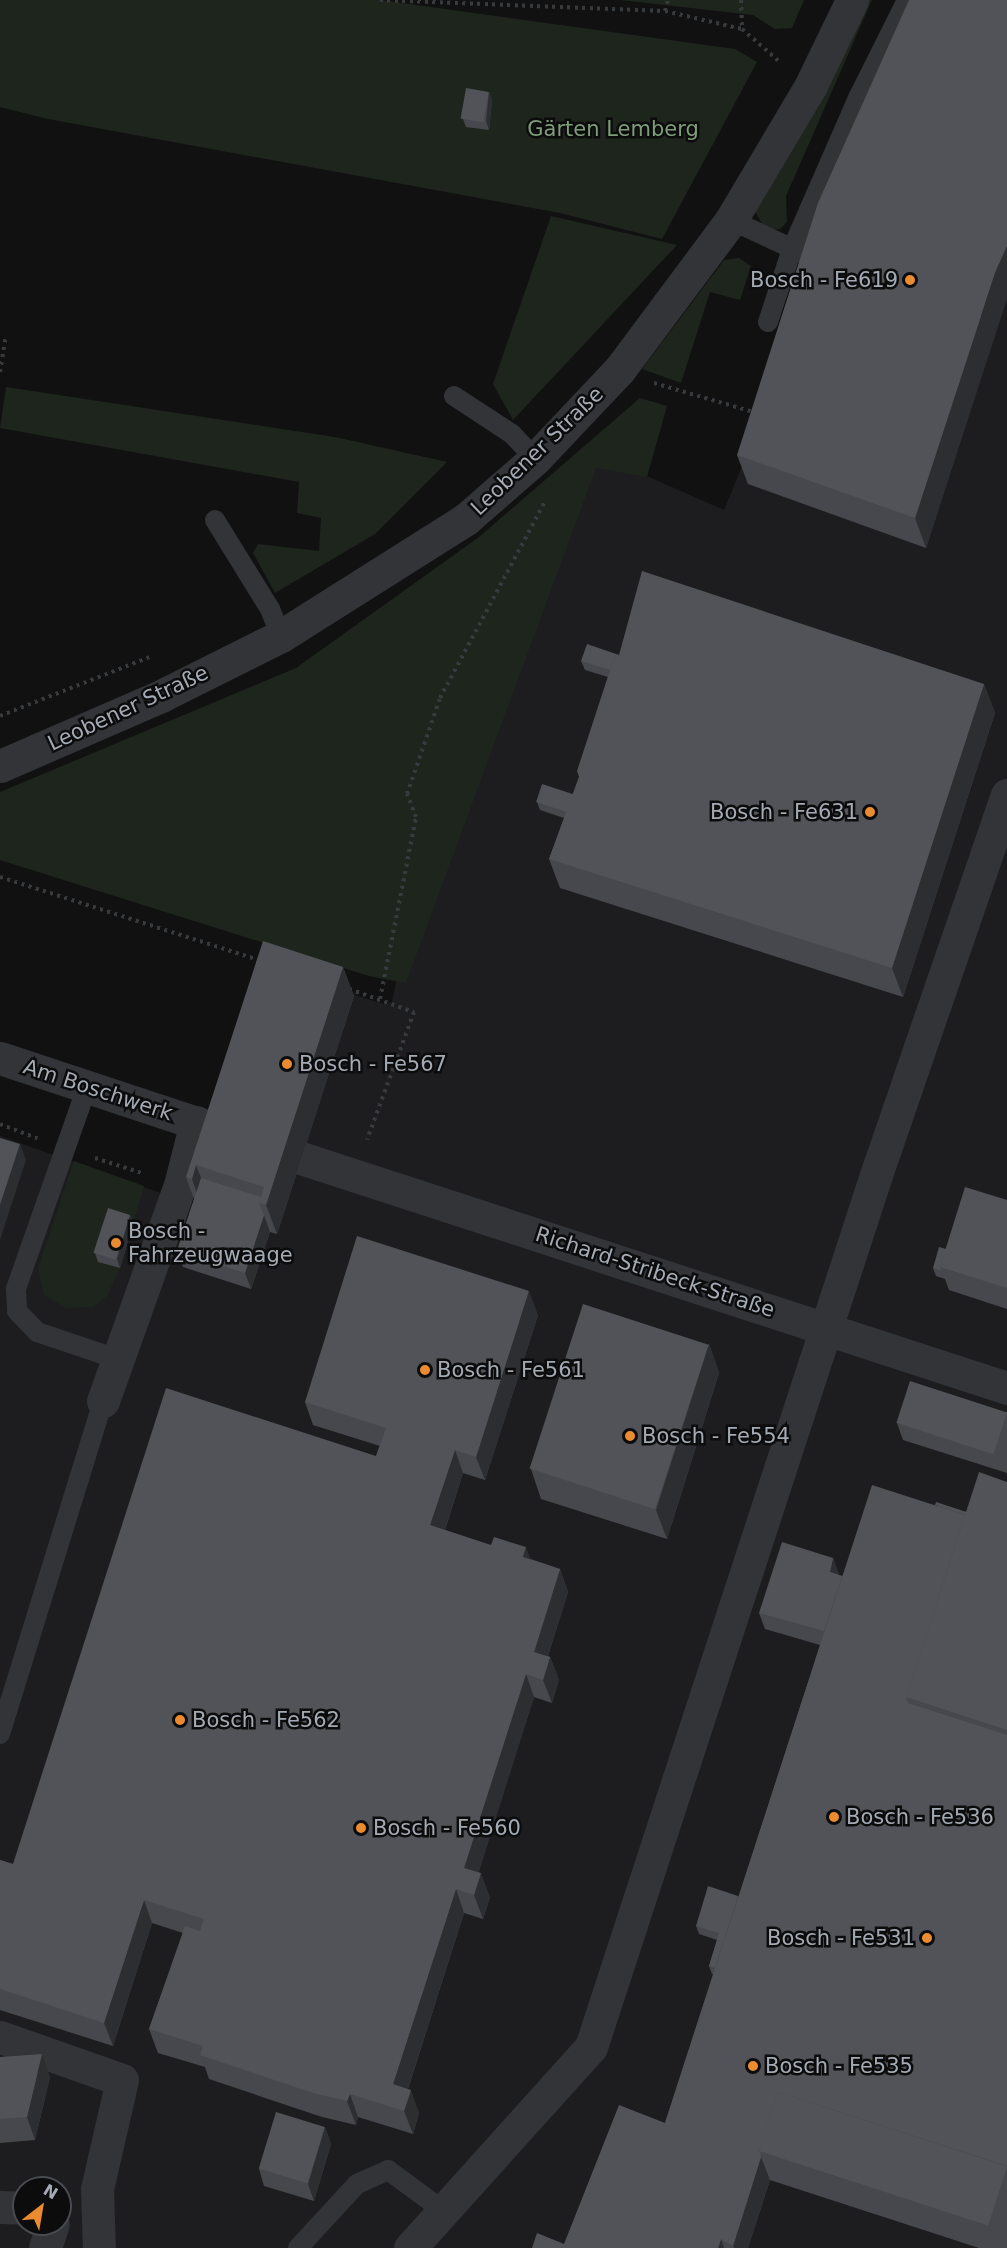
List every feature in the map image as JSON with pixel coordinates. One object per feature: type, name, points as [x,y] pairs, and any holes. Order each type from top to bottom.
[{"type":"street","name":"Leobener Straße","points":[[0,766],[162,695],[281,636],[466,519],[535,459],[620,369],[730,220],[811,85],[852,0]]},
{"type":"street","points":[[410,2248],[445,2212],[591,2047],[825,1328],[1007,795]]},
{"type":"street","name":"Am Boschwerk","points":[[0,1058],[208,1127],[180,1185],[103,1401]]},
{"type":"street","name":"Richard-Stribeck-Straße","points":[[301,1158],[1007,1388]]},
{"type":"street","points":[[0,2037],[122,2080],[97,2189],[99,2248]]},
{"type":"lane","points":[[768,322],[792,249],[859,96],[907,0]]},
{"type":"lane","points":[[730,220],[819,261]]},
{"type":"lane","points":[[453,396],[513,434],[535,459]]},
{"type":"lane","points":[[215,520],[270,609],[281,636]]},
{"type":"lane","points":[[87,1087],[16,1289],[17,1311],[37,1332],[117,1359]]},
{"type":"lane","points":[[0,1734],[103,1401]]},
{"type":"lane","points":[[298,2248],[357,2184],[388,2170],[445,2212]]},
{"type":"path","points":[[380,0],[665,11],[742,29],[811,85]]},
{"type":"path","points":[[665,11],[668,0]]},
{"type":"path","points":[[741,0],[742,29]]},
{"type":"path","points":[[0,372],[6,336]]},
{"type":"path","points":[[620,369],[679,392],[759,414]]},
{"type":"path","points":[[380,999],[416,817],[407,794],[440,698],[548,496]]},
{"type":"path","points":[[0,716],[152,656]]},
{"type":"path","points":[[0,877],[268,963]]},
{"type":"path","points":[[346,988],[414,1012],[354,1174]]},
{"type":"shaded area","points":[[934,0],[1007,0],[1007,2248],[0,2248],[0,1136],[197,1206],[273,970],[384,1004],[392,1002],[439,769],[592,452],[724,510]]},
{"type":"green space","name":"Gärten Lemberg","points":[[0,0],[380,0],[735,49],[757,62],[662,239],[560,213],[48,119],[0,107]]},
{"type":"green space","points":[[620,0],[804,0],[792,28],[775,29],[753,15]]},
{"type":"green space","points":[[863,0],[872,0],[786,196],[787,222],[780,229],[766,230],[754,210]]},
{"type":"green space","points":[[551,216],[677,245],[513,420],[493,384]]},
{"type":"green space","points":[[739,258],[751,266],[740,300],[710,292],[681,383],[642,369],[724,260]]},
{"type":"green space","points":[[6,387],[335,437],[447,462],[375,534],[275,593],[253,553],[258,544],[319,551],[321,518],[297,513],[299,482],[0,428]]},
{"type":"green space","points":[[640,398],[667,406],[647,477],[596,468],[406,983],[369,976],[0,860],[0,792],[296,668],[479,537]]},
{"type":"green space","points":[[74,1161],[144,1186],[133,1224],[112,1217],[98,1261],[120,1268],[107,1296],[93,1307],[66,1308],[44,1295],[38,1268]]},
{"type":"building","name":"Bosch - Fe619","points":[[909,0],[1007,0],[1007,246],[995,273],[915,518],[737,455],[818,203]]},
{"type":"building","points":[[466,88],[489,92],[483,123],[461,119]]},
{"type":"building","points":[[642,571],[984,684],[892,968],[549,859],[579,777],[577,771],[614,658],[619,655]]},
{"type":"building","points":[[587,644],[619,655],[614,658],[610,670],[581,661]]},
{"type":"building","points":[[542,784],[573,794],[568,812],[536,802]]},
{"type":"building","name":"Bosch - Fe567","points":[[263,941],[343,967],[266,1205],[259,1203],[264,1187],[196,1165],[192,1179],[186,1177]]},
{"type":"building","points":[[0,1138],[20,1144],[0,1205]]},
{"type":"building","points":[[201,1178],[261,1197],[259,1203],[264,1215],[245,1273],[177,1251]]},
{"type":"building","points":[[965,1187],[1007,1200],[1007,1288],[940,1267]]},
{"type":"building","name":"Bosch - Fahrzeugwaage","points":[[108,1208],[130,1215],[115,1260],[93,1253]]},
{"type":"building","points":[[357,1236],[529,1291],[476,1457],[455,1450],[430,1525],[491,1545],[494,1537],[526,1547],[523,1557],[560,1569],[534,1652],[550,1657],[543,1680],[526,1674],[464,1868],[481,1873],[474,1895],[456,1889],[393,2084],[411,2090],[404,2111],[350,2094],[347,2101],[313,2093],[200,2055],[203,2046],[149,2029],[185,1926],[200,1931],[204,1919],[144,1900],[104,2023],[0,1989],[0,1860],[13,1864],[166,1388],[376,1456],[386,1428],[305,1402]]},
{"type":"building","points":[[939,1247],[946,1249],[940,1267],[942,1271],[933,1268]]},
{"type":"building","name":"Bosch - Fe554","points":[[583,1304],[709,1345],[655,1509],[530,1469]]},
{"type":"building","points":[[910,1381],[1007,1413],[993,1454],[896,1423]]},
{"type":"building","points":[[979,1472],[1007,1482],[1007,1730],[906,1697]]},
{"type":"building","points":[[872,1485],[965,1515],[906,1697],[908,1703],[1007,1735],[1007,2166],[778,2092],[759,2151],[761,2157],[733,2246],[721,2239],[718,2248],[532,2248],[537,2233],[564,2244],[619,2105],[665,2123]]},
{"type":"building","points":[[936,1502],[966,1512],[966,1515],[935,1505]]},
{"type":"building","points":[[782,1542],[833,1558],[830,1572],[842,1576],[824,1631],[759,1613]]},
{"type":"building","points":[[708,1886],[738,1896],[715,1968],[709,1966],[719,1933],[696,1926]]},
{"type":"building","points":[[42,2054],[27,2117],[0,2119],[0,2057]]},
{"type":"building","points":[[778,2092],[1007,2166],[988,2225],[759,2151]]},
{"type":"building","points":[[276,2112],[325,2127],[308,2183],[259,2168]]},
{"type":"place","name":"Bosch - Fe619","points":[[910,280]]},
{"type":"place","name":"Bosch - Fe631","points":[[870,812]]},
{"type":"place","name":"Bosch - Fe567","points":[[287,1064]]},
{"type":"place","name":"Bosch - Fahrzeugwaage","points":[[116,1243]]},
{"type":"place","name":"Bosch - Fe561","points":[[425,1370]]},
{"type":"place","name":"Bosch - Fe554","points":[[630,1436]]},
{"type":"place","name":"Bosch - Fe562","points":[[180,1720]]},
{"type":"place","name":"Bosch - Fe536","points":[[834,1817]]},
{"type":"place","name":"Bosch - Fe560","points":[[361,1828]]},
{"type":"place","name":"Bosch - Fe531","points":[[927,1938]]},
{"type":"place","name":"Bosch - Fe535","points":[[753,2066]]}]
